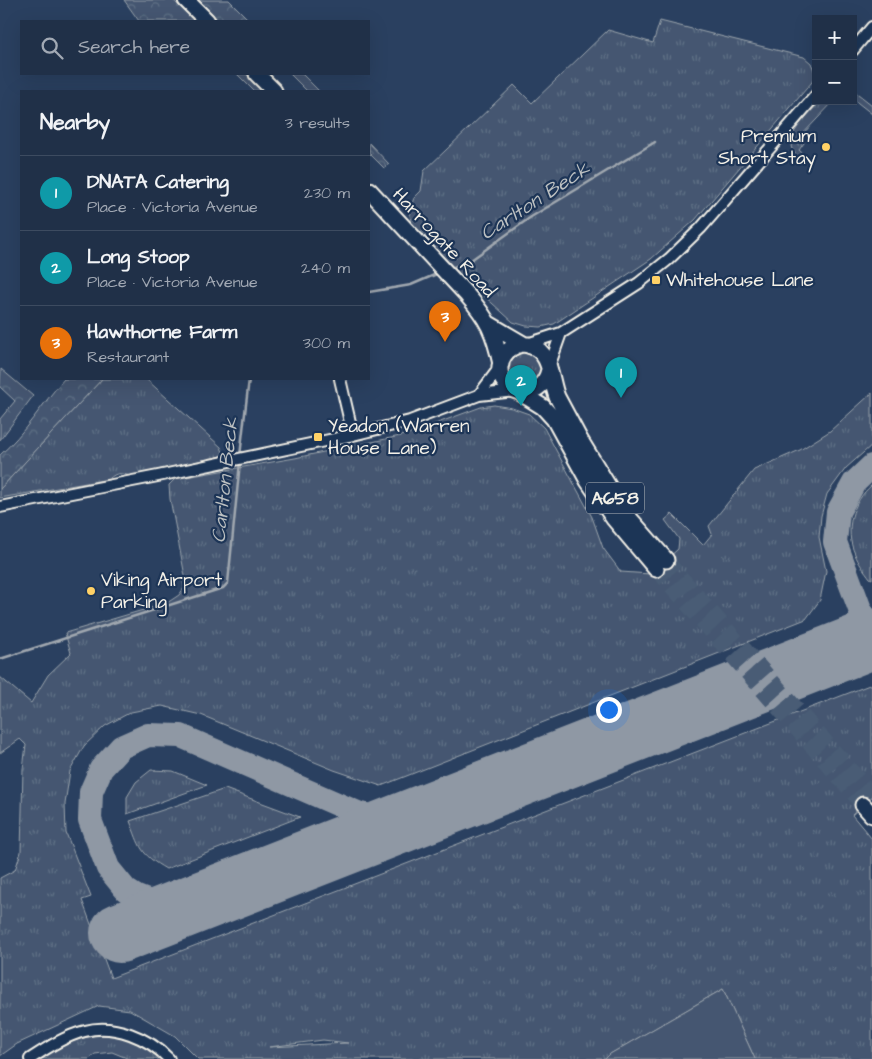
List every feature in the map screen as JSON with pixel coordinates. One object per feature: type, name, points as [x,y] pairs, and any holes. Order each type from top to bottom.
[{"type":"highway","points":[[186,0],[206,20]]},
{"type":"highway","points":[[258,75],[273,90]]},
{"type":"highway","name":"Harrogate Road","points":[[370,191],[467,295],[489,324],[500,365]]},
{"type":"highway","name":"Harrogate Road","points":[[489,324],[525,344]]},
{"type":"highway","points":[[525,344],[537,348],[543,353],[549,368],[547,378],[542,385],[527,393],[518,392],[508,386],[503,380],[500,365],[503,356],[509,350],[525,344]]},
{"type":"highway","name":"A658","points":[[549,368],[557,397],[614,519],[661,564]]},
{"type":"highway","name":"A658","points":[[518,392],[543,407],[554,419],[594,477]]},
{"type":"street","points":[[857,45],[872,27]]},
{"type":"street","points":[[525,344],[561,333],[639,283],[670,259],[701,228],[812,99]]},
{"type":"street","points":[[549,368],[561,333]]},
{"type":"street","points":[[479,396],[500,365]]},
{"type":"street","points":[[340,380],[353,435]]},
{"type":"street","points":[[0,507],[353,435],[410,421],[479,396],[518,392]]},
{"type":"street","points":[[30,1059],[48,1046],[86,1031],[105,1029],[137,1037],[155,1047],[169,1059]]},
{"type":"green space","points":[[124,0],[173,0],[194,20],[138,20]]},
{"type":"green space","points":[[199,0],[229,0],[249,20],[218,20]]},
{"type":"green space","points":[[660,21],[804,57],[812,65],[812,82],[695,220],[651,259],[554,324],[541,327],[526,326],[513,322],[462,276],[412,225],[409,211],[414,198],[421,191],[424,171],[514,85],[532,103],[608,30],[653,43]]},
{"type":"green space","points":[[238,75],[247,75],[262,90],[253,90]]},
{"type":"green space","points":[[291,75],[303,75],[318,90],[306,90]]},
{"type":"green space","points":[[857,93],[872,105],[872,114],[857,102]]},
{"type":"green space","points":[[817,105],[830,105],[799,138],[804,143],[799,150],[811,161],[801,158],[793,151],[791,145],[795,131]]},
{"type":"green space","points":[[370,144],[389,164],[384,168],[370,154]]},
{"type":"green space","points":[[519,350],[531,352],[536,356],[541,366],[538,377],[529,385],[521,386],[508,379],[506,362]]},
{"type":"green space","points":[[1,369],[33,396],[0,440],[0,419],[15,401],[0,387]]},
{"type":"green space","points":[[63,380],[101,380],[0,489],[0,455]]},
{"type":"green space","points":[[101,380],[147,380],[221,447],[223,452],[221,456],[130,476],[119,474],[109,479],[0,498],[0,489]]},
{"type":"green space","points":[[872,393],[872,445],[846,468],[827,494],[821,516],[819,537],[826,571],[820,600],[806,619],[381,786],[334,770],[201,715],[162,706],[131,712],[105,726],[84,746],[70,771],[65,804],[66,833],[91,897],[82,900],[111,978],[872,684],[872,797],[852,815],[872,839],[872,1059],[755,1059],[723,989],[610,1054],[605,1059],[198,1059],[175,1036],[130,1010],[99,1006],[17,1044],[0,1056],[0,878],[15,870],[21,852],[23,769],[26,745],[20,739],[0,753],[0,677],[31,703],[48,675],[71,653],[65,633],[167,603],[179,595],[184,588],[183,582],[186,581],[170,499],[169,485],[175,479],[295,458],[405,435],[481,407],[494,405],[512,408],[529,414],[544,428],[592,517],[603,548],[621,572],[650,574],[678,549],[679,539],[665,520],[672,514],[703,545],[712,534],[709,526],[754,470],[800,450],[830,431]],"holes":[[[323,1040],[348,1043],[269,1047]]]},
{"type":"green space","points":[[872,485],[872,579],[858,561],[852,545],[850,526],[859,500]]},
{"type":"green space","points":[[151,770],[173,771],[207,785],[127,814],[127,797],[136,782]]},
{"type":"green space","points":[[225,789],[300,817],[166,869],[151,859],[142,849],[130,821]]},
{"type":"green space","points":[[723,989],[755,1059],[605,1059],[610,1054]]},
{"type":"green space","points":[[100,1035],[133,1041],[162,1059],[129,1059],[112,1052],[95,1054],[89,1059],[40,1059],[68,1043]]},
{"type":"waterway","name":"Carlton Beck","points":[[449,269],[471,260],[531,217],[655,142]]},
{"type":"waterway","name":"Carlton Beck","points":[[370,292],[411,285],[439,273]]},
{"type":"waterway","name":"Carlton Beck","points":[[240,456],[249,380]]},
{"type":"waterway","name":"Carlton Beck","points":[[0,659],[223,588],[228,583],[240,462]]},
{"type":"taxiway","points":[[861,612],[835,542],[838,512],[854,483],[872,466]]},
{"type":"taxiway","points":[[840,652],[858,636],[861,626],[861,612],[872,625]]},
{"type":"taxiway","points":[[205,900],[177,906],[150,902],[126,890],[108,868],[90,820],[91,792],[101,769],[121,747],[148,735],[181,736],[360,814],[398,817],[436,810]]},
{"type":"runway","points":[[120,933],[872,639]]},
{"type":"tunnel","points":[[666,560],[872,794]]},
{"type":"tunnel","points":[[656,569],[863,805]]},
{"type":"place","name":"Premium Short Stay","points":[[826,147]]},
{"type":"place","name":"Whitehouse Lane","points":[[656,280]]},
{"type":"place","name":"Hawthorne Farm","points":[[445,342]]},
{"type":"place","name":"DNATA Catering","points":[[621,398]]},
{"type":"place","name":"Long Stoop","points":[[521,406]]},
{"type":"place","name":"Yeadon (Warren House Lane)","points":[[318,437]]},
{"type":"place","name":"Viking Airport Parking","points":[[91,591]]}]
